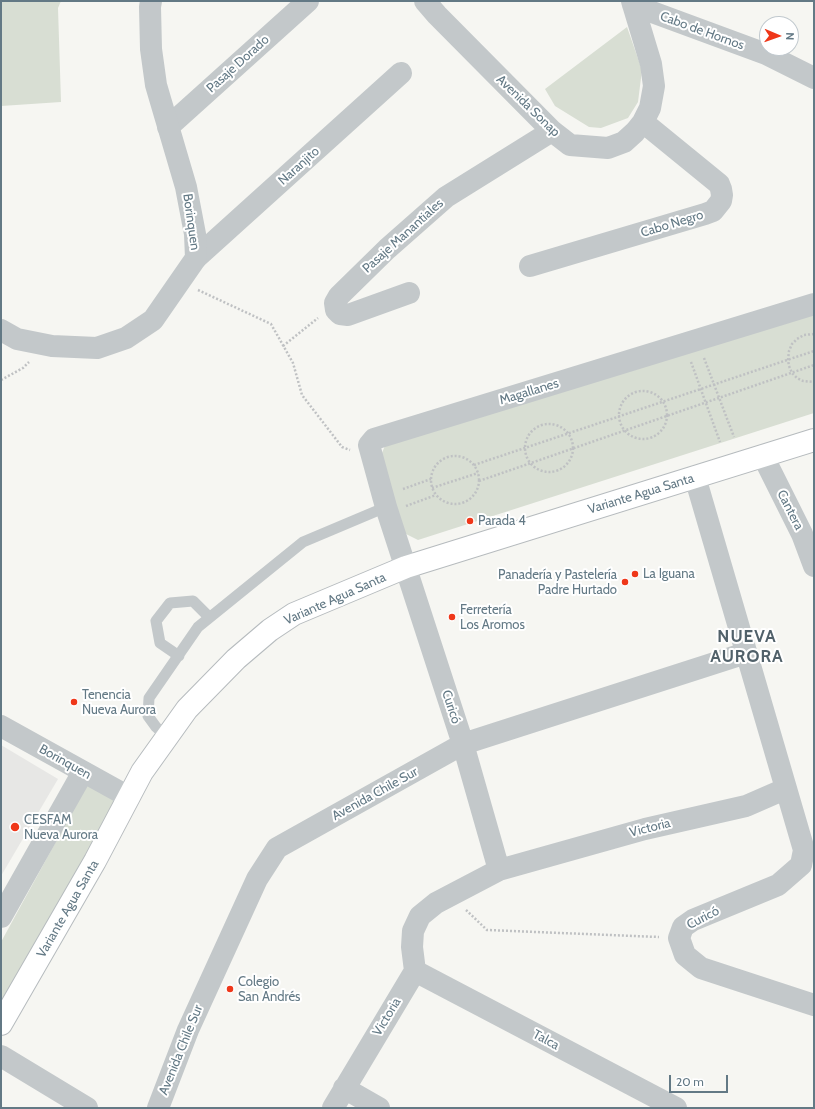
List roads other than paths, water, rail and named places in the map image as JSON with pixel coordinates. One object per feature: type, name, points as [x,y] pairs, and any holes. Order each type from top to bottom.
[{"type":"main road","name":"Variante Agua Santa","points":[[1,1024],[95,861],[142,772],[187,709],[236,659],[270,630],[294,614],[406,567],[814,440]]},
{"type":"street","name":"Borinquen","points":[[1,330],[17,339],[52,346],[97,348],[126,338],[153,320],[196,258],[195,234],[186,187],[156,85],[151,49],[151,1]]},
{"type":"street","name":"Pasaje Dorado","points":[[168,127],[308,1]]},
{"type":"street","name":"Avenida Sonap","points":[[425,1],[552,131],[570,145],[608,148],[624,142],[643,122],[650,108],[654,86],[651,64],[633,3]]},
{"type":"street","name":"Cabo de Hornos","points":[[633,3],[766,54],[814,78]]},
{"type":"street","name":"Naranjito","points":[[196,258],[402,73]]},
{"type":"street","name":"Cabo Negro","points":[[530,266],[705,214],[713,211],[721,201],[721,189],[718,184],[643,122]]},
{"type":"street","name":"Pasaje Manantiales","points":[[409,293],[348,315],[340,314],[336,310],[336,303],[339,296],[387,249],[446,197],[552,131]]},
{"type":"street","name":"Magallanes","points":[[406,567],[369,445],[374,439],[691,343],[814,304]]},
{"type":"street","name":"Cantera","points":[[763,456],[802,534],[814,566]]},
{"type":"street","points":[[695,477],[785,789]]},
{"type":"street","name":"Curicó","points":[[406,567],[463,744],[499,870]]},
{"type":"street","name":"Avenida Chile Sur","points":[[158,1108],[188,1030],[257,879],[277,848],[463,744],[746,653]]},
{"type":"street","name":"Borinquen","points":[[1,726],[130,797]]},
{"type":"street","points":[[1,916],[83,772]]},
{"type":"street","name":"Curicó","points":[[785,789],[804,850],[800,865],[778,885],[693,920],[683,927],[679,938],[685,955],[701,968],[814,1005]]},
{"type":"street","name":"Victoria","points":[[333,1108],[415,971],[412,948],[412,931],[420,916],[436,902],[499,870],[645,829],[746,806],[785,789]]},
{"type":"street","name":"Talca","points":[[415,971],[676,1108]]},
{"type":"street","points":[[1,1056],[87,1108]]},
{"type":"street","points":[[344,1088],[379,1108]]},
{"type":"lane","points":[[167,737],[156,727],[148,716],[148,698],[198,627],[303,542],[386,505]]},
{"type":"lane","points":[[179,656],[160,643],[156,621],[160,615],[170,603],[193,601],[209,617]]},
{"type":"place","name":"Parada 4","points":[[470,521]]},
{"type":"place","name":"La Iguana","points":[[635,574]]},
{"type":"place","name":"Panadería y Pastelería Padre Hurtado","points":[[625,582]]},
{"type":"place","name":"Ferretería Los Aromos","points":[[452,617]]},
{"type":"place","name":"Tenencia Nueva Aurora","points":[[74,702]]},
{"type":"place","name":"CESFAM Nueva Aurora","points":[[15,827]]},
{"type":"place","name":"Colegio San Andrés","points":[[230,989]]},
{"type":"district","name":"NUEVA AURORA","points":[[747,647]]}]
